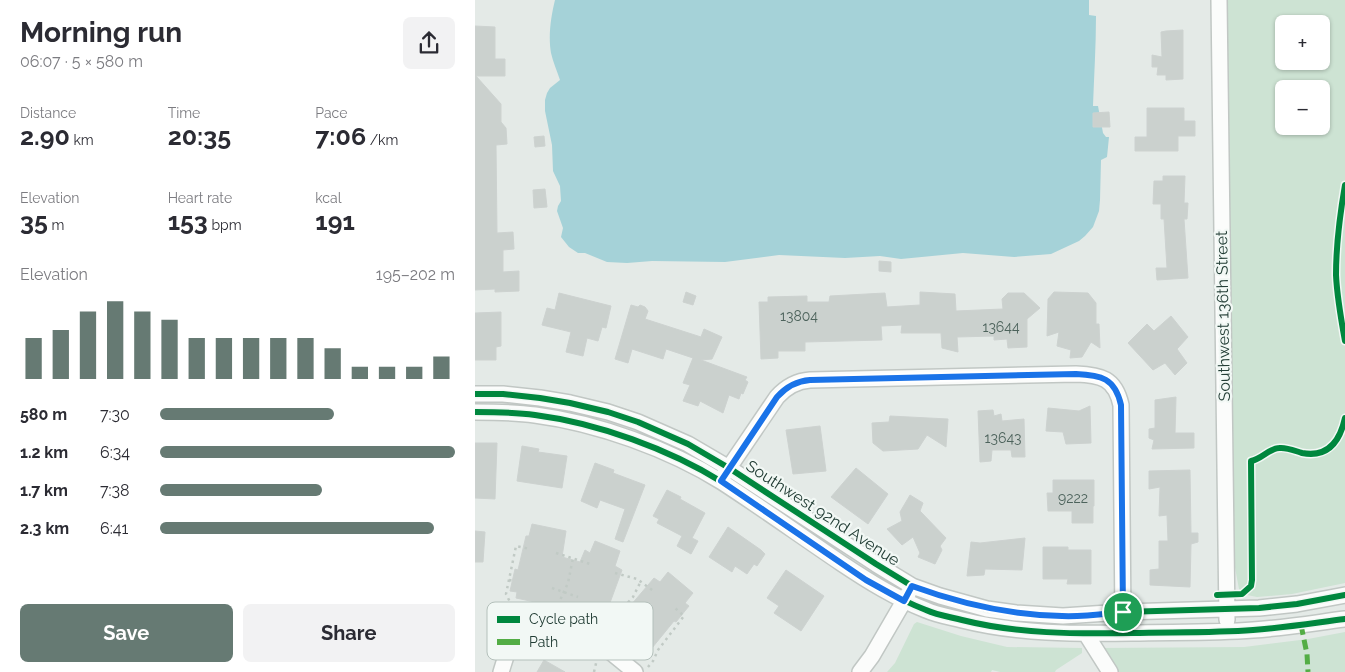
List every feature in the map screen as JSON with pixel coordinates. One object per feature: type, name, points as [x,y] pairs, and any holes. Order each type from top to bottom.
[{"type":"street","name":"Southwest 136th Street","points":[[1219,0],[1226,631]]},
{"type":"street","points":[[721,481],[777,397],[788,387],[801,381],[1076,374],[1096,376],[1108,380],[1115,389],[1121,405],[1123,633]]},
{"type":"street","name":"Southwest 92nd Avenue","points":[[475,394],[503,394],[540,398],[608,412],[638,422],[688,444],[729,468],[912,586],[987,609],[1063,616],[1123,612],[1259,608],[1285,606],[1345,595]]},
{"type":"street","name":"Southwest 92nd Avenue","points":[[475,412],[506,412],[567,420],[600,428],[680,459],[721,481],[866,580],[904,601],[939,615],[983,626],[1011,630],[1086,634],[1278,628],[1345,619]]},
{"type":"street","points":[[859,670],[872,656],[912,586]]},
{"type":"street","points":[[1086,634],[1110,672]]},
{"type":"street","points":[[501,672],[506,660]]},
{"type":"street","points":[[623,660],[640,671]]},
{"type":"path","points":[[510,602],[506,594],[516,546],[530,548]]},
{"type":"path","points":[[556,554],[590,564]]},
{"type":"path","points":[[559,602],[569,580],[573,558]]},
{"type":"path","points":[[615,573],[637,579],[655,592]]},
{"type":"path","points":[[509,580],[515,581]]},
{"type":"path","points":[[628,602],[641,581]]},
{"type":"path","points":[[552,588],[578,597]]},
{"type":"path","points":[[640,671],[653,661],[658,650],[684,616],[675,608]]},
{"type":"green space","points":[[1226,0],[1345,0],[1345,583],[1292,594],[1257,597],[1247,595],[1239,589],[1233,557]]},
{"type":"green space","points":[[917,622],[961,636],[1007,647],[1082,648],[1082,653],[1055,672],[1000,672],[992,670],[991,672],[887,672],[895,663],[914,624]]},
{"type":"green space","points":[[1345,632],[1345,672],[1117,672],[1100,648],[1244,647]]},
{"type":"water","points":[[555,0],[1089,0],[1089,15],[1096,16],[1093,106],[1098,106],[1103,133],[1106,137],[1109,137],[1107,157],[1101,160],[1099,211],[1093,227],[1079,241],[1051,254],[1014,257],[963,253],[901,259],[880,256],[845,258],[779,255],[725,262],[652,261],[627,263],[607,262],[585,253],[578,253],[569,247],[561,237],[563,228],[557,211],[561,201],[560,186],[553,171],[552,145],[545,111],[547,93],[560,80],[550,46],[550,26]]},
{"type":"building","points":[[475,26],[495,27],[495,59],[505,59],[505,76],[476,76],[501,104],[501,122],[506,128],[507,144],[496,145],[497,233],[513,232],[514,249],[503,250],[503,272],[519,271],[519,291],[495,292],[495,289],[475,290]]},
{"type":"building","points":[[1183,30],[1183,79],[1166,80],[1166,75],[1157,75],[1158,67],[1152,67],[1152,55],[1162,57],[1161,32]]},
{"type":"building","points":[[1147,108],[1184,108],[1184,121],[1195,121],[1195,136],[1178,136],[1178,151],[1135,151],[1135,137],[1147,137]]},
{"type":"building","points":[[1109,112],[1110,127],[1093,127],[1093,113]]},
{"type":"building","points":[[544,136],[545,146],[535,147],[534,137]]},
{"type":"building","points":[[1163,176],[1185,176],[1184,203],[1188,203],[1187,219],[1184,219],[1188,278],[1157,280],[1156,268],[1167,268],[1164,219],[1161,219],[1161,204],[1153,204],[1154,181],[1163,181]]},
{"type":"building","points":[[545,189],[547,207],[534,208],[533,190]]},
{"type":"building","points":[[879,261],[891,262],[891,272],[879,271]]},
{"type":"building","points":[[686,292],[696,296],[693,305],[683,302]]},
{"type":"building","points":[[920,292],[955,294],[956,311],[1003,309],[1002,299],[1008,293],[1024,293],[1040,308],[1027,319],[1027,347],[1008,348],[1007,339],[994,340],[994,336],[957,337],[958,352],[942,348],[941,333],[901,333],[902,325],[881,326],[882,340],[805,342],[805,351],[778,351],[778,358],[761,359],[759,302],[768,302],[768,297],[807,296],[807,302],[829,302],[830,296],[885,293],[887,307],[920,305]]},
{"type":"building","points":[[1054,292],[1088,293],[1096,303],[1096,324],[1099,324],[1100,348],[1091,342],[1082,357],[1070,358],[1071,350],[1057,346],[1059,332],[1047,336],[1048,299]]},
{"type":"building","points":[[559,293],[611,306],[606,328],[602,327],[598,341],[587,338],[583,356],[566,352],[571,332],[542,325],[547,308],[555,310]]},
{"type":"building","points":[[631,305],[645,307],[648,311],[645,319],[701,337],[704,329],[722,337],[712,359],[701,360],[747,377],[745,380],[748,382],[739,399],[729,395],[723,413],[700,401],[698,406],[683,401],[690,385],[683,383],[693,358],[666,349],[663,359],[632,349],[628,363],[615,359]]},
{"type":"building","points":[[501,312],[501,346],[496,347],[496,360],[475,360],[475,313]]},
{"type":"building","points":[[1171,316],[1188,337],[1177,349],[1187,363],[1175,375],[1165,363],[1153,370],[1128,343],[1147,324],[1154,331]]},
{"type":"building","points":[[1176,397],[1175,433],[1194,433],[1194,448],[1152,449],[1154,440],[1149,438],[1149,429],[1155,428],[1155,400]]},
{"type":"building","points":[[1090,406],[1091,443],[1066,444],[1063,432],[1046,431],[1048,408],[1079,411]]},
{"type":"building","points":[[993,410],[994,416],[1001,414],[1002,421],[1024,419],[1025,457],[1012,457],[1011,450],[992,450],[991,461],[980,462],[978,411]]},
{"type":"building","points":[[890,416],[948,419],[946,447],[927,435],[918,449],[883,451],[873,443],[872,423],[889,422]]},
{"type":"building","points":[[820,426],[826,471],[793,474],[786,430]]},
{"type":"building","points":[[475,443],[497,443],[495,499],[475,498]]},
{"type":"building","points":[[522,446],[539,449],[538,452],[567,456],[562,488],[517,481]]},
{"type":"building","points":[[595,463],[614,470],[613,473],[645,485],[623,542],[615,539],[625,509],[600,500],[597,508],[581,501]]},
{"type":"building","points":[[856,468],[888,494],[868,524],[831,497]]},
{"type":"building","points":[[1190,470],[1191,533],[1198,533],[1198,542],[1191,544],[1190,587],[1150,585],[1150,570],[1159,569],[1159,541],[1168,541],[1167,515],[1159,516],[1160,487],[1149,489],[1149,471]]},
{"type":"building","points":[[1053,480],[1094,480],[1093,523],[1072,523],[1072,511],[1048,511],[1047,493],[1053,493]]},
{"type":"building","points":[[667,490],[705,513],[692,538],[698,541],[691,554],[677,546],[682,536],[657,523],[659,519],[653,516]]},
{"type":"building","points":[[910,495],[923,503],[920,511],[946,538],[940,546],[942,550],[935,564],[918,557],[920,553],[913,537],[902,545],[887,529],[902,521],[900,512]]},
{"type":"building","points":[[532,524],[566,531],[562,557],[580,562],[585,550],[590,553],[595,541],[620,551],[615,566],[622,570],[610,602],[535,602],[516,598],[517,592],[510,591],[515,569],[518,570],[526,536],[529,536]]},
{"type":"building","points":[[728,527],[765,554],[757,566],[754,564],[747,574],[735,566],[732,572],[709,557]]},
{"type":"building","points":[[475,531],[485,532],[483,562],[475,562]]},
{"type":"building","points":[[1025,538],[1022,570],[985,569],[984,575],[967,576],[971,542],[980,543]]},
{"type":"building","points":[[1043,547],[1068,547],[1068,550],[1091,550],[1091,584],[1067,584],[1068,579],[1043,579]]},
{"type":"building","points":[[786,570],[824,596],[801,631],[774,613],[779,606],[767,598]]},
{"type":"building","points":[[668,572],[693,593],[685,603],[689,606],[653,647],[653,602],[634,602],[654,578],[660,582]]},
{"type":"building","points":[[544,660],[565,672],[537,672]]},
{"type":"marked path","points":[[1301,625],[1307,654],[1308,672]]},
{"type":"cycle path","points":[[1345,185],[1336,275],[1345,341]]},
{"type":"cycle path","points":[[475,394],[503,394],[570,403],[608,412],[638,422],[688,444],[729,468],[912,586],[987,609],[1063,616],[1123,612],[1259,608],[1297,604],[1345,595]]},
{"type":"cycle path","points":[[475,412],[520,413],[559,419],[607,431],[656,448],[722,482],[882,589],[930,612],[944,616],[983,625],[1025,631],[1089,633],[1238,631],[1345,619]]},
{"type":"cycle path","points":[[1217,595],[1242,594],[1251,586],[1251,461],[1279,448],[1311,454],[1326,450],[1340,434],[1345,418]]},
{"type":"route","points":[[1076,374],[1096,376],[1108,380],[1119,396],[1121,405],[1123,612],[1063,616],[1016,613],[987,609],[912,586],[904,601],[866,580],[721,481],[765,412],[784,390],[796,382],[805,380],[1076,374]]}]
